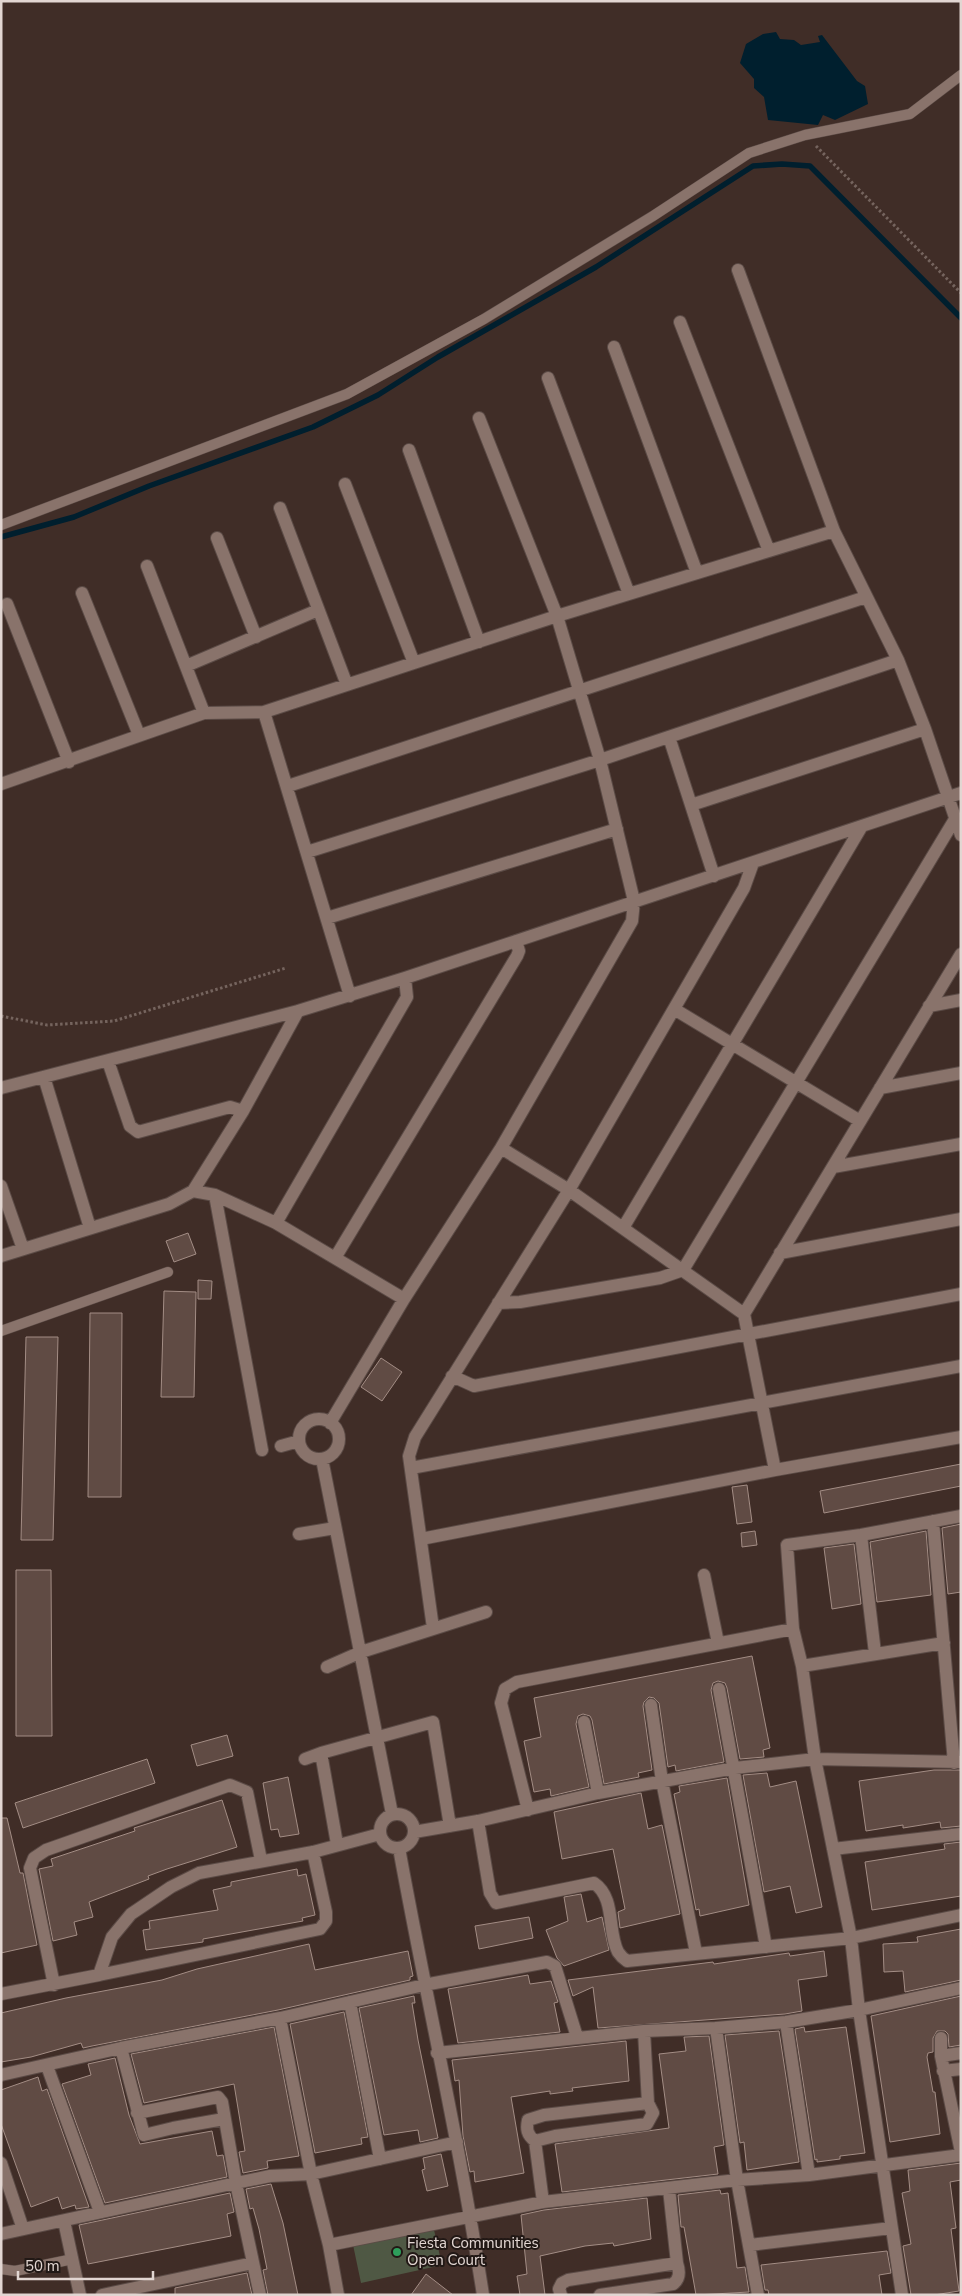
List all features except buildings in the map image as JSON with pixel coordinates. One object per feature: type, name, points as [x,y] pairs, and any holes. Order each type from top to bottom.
[{"type":"street","points":[[738,270],[834,531],[898,660],[925,729],[961,835]]},
{"type":"street","points":[[680,322],[769,551]]},
{"type":"street","points":[[614,347],[697,573]]},
{"type":"street","points":[[548,378],[629,594]]},
{"type":"street","points":[[330,1422],[404,1299],[501,1148],[632,921],[634,901],[600,760],[556,616],[479,418]]},
{"type":"street","points":[[410,450],[479,642]]},
{"type":"street","points":[[345,484],[414,664]]},
{"type":"street","points":[[280,508],[347,685]]},
{"type":"street","points":[[1,784],[204,713],[264,712],[556,616],[834,531]]},
{"type":"street","points":[[217,538],[256,637]]},
{"type":"street","points":[[147,566],[204,713]]},
{"type":"street","points":[[82,593],[138,736]]},
{"type":"street","points":[[288,786],[866,596]]},
{"type":"street","points":[[7,604],[68,762]]},
{"type":"street","points":[[186,666],[318,610]]},
{"type":"street","points":[[308,852],[600,760],[898,660]]},
{"type":"street","points":[[264,712],[308,852],[350,996]]},
{"type":"street","points":[[691,804],[925,729]]},
{"type":"street","points":[[669,737],[714,876]]},
{"type":"street","points":[[1,1088],[350,996],[961,793]]},
{"type":"street","points":[[498,1303],[520,1302],[660,1278],[683,1270],[955,820]]},
{"type":"street","points":[[624,1228],[862,826]]},
{"type":"street","points":[[326,918],[617,829]]},
{"type":"street","points":[[433,1628],[409,1456],[414,1437],[569,1190],[744,888],[753,863]]},
{"type":"street","points":[[334,1258],[517,956],[519,951],[516,941]]},
{"type":"street","points":[[744,1314],[961,954]]},
{"type":"street","points":[[276,1223],[407,997],[405,978]]},
{"type":"street","points":[[929,1006],[961,1000]]},
{"type":"street","points":[[674,1009],[860,1121]]},
{"type":"street","points":[[1,1256],[169,1204],[193,1191],[244,1111],[298,1011]]},
{"type":"street","points":[[108,1061],[130,1126],[138,1132],[230,1107],[244,1111]]},
{"type":"street","points":[[880,1088],[961,1073]]},
{"type":"street","points":[[44,1077],[90,1228]]},
{"type":"street","points":[[833,1167],[961,1144]]},
{"type":"street","points":[[501,1148],[569,1190],[744,1314],[763,1403],[774,1470]]},
{"type":"street","points":[[1,1186],[23,1249]]},
{"type":"street","points":[[193,1191],[215,1195],[276,1223],[404,1299]]},
{"type":"street","points":[[215,1195],[262,1450]]},
{"type":"street","points":[[780,1253],[961,1219]]},
{"type":"street","points":[[452,1376],[474,1386],[961,1294]]},
{"type":"street","points":[[412,1468],[961,1366]]},
{"type":"street","points":[[312,1420],[330,1422],[338,1434],[338,1447],[328,1457],[322,1459],[309,1457],[300,1447],[299,1441],[302,1428],[312,1420]]},
{"type":"street","points":[[421,1539],[774,1470],[961,1437]]},
{"type":"street","points":[[281,1446],[299,1441]]},
{"type":"street","points":[[322,1459],[392,1814]]},
{"type":"street","points":[[902,2295],[858,2010],[851,1938],[815,1759],[802,1666],[792,1629],[787,1545],[861,1535],[961,1516]]},
{"type":"street","points":[[414,1832],[478,1822],[598,1793],[735,1768],[815,1759],[957,1763],[932,1521]]},
{"type":"street","points":[[299,1534],[335,1528]]},
{"type":"street","points":[[861,1535],[875,1653]]},
{"type":"street","points":[[704,1575],[718,1643]]},
{"type":"street","points":[[328,1667],[361,1652],[486,1612]]},
{"type":"street","points":[[528,1810],[501,1703],[505,1689],[517,1682],[792,1629]]},
{"type":"street","points":[[802,1666],[944,1643]]},
{"type":"street","points":[[719,1689],[735,1768],[766,1947]]},
{"type":"street","points":[[651,1705],[662,1782],[696,1953]]},
{"type":"street","points":[[305,1759],[433,1722],[450,1826]]},
{"type":"street","points":[[584,1722],[598,1793]]},
{"type":"street","points":[[321,1753],[337,1844]]},
{"type":"street","points":[[54,1985],[30,1868],[34,1858],[46,1850],[230,1785],[247,1792],[261,1860]]},
{"type":"street","points":[[392,1814],[400,1814],[410,1820],[414,1832],[410,1841],[399,1848],[390,1847],[385,1844],[380,1834],[381,1823],[392,1814]]},
{"type":"street","points":[[478,1822],[490,1893],[496,1903],[594,1883],[601,1888],[606,1898],[618,1953],[627,1961],[851,1938],[961,1915]]},
{"type":"street","points":[[99,1975],[112,1937],[131,1914],[151,1899],[199,1873],[261,1860],[314,1852],[337,1844],[380,1834]]},
{"type":"street","points":[[833,1849],[961,1834]]},
{"type":"street","points":[[399,1848],[437,2053],[471,2216],[483,2295]]},
{"type":"street","points":[[1,1994],[54,1985],[320,1929],[326,1921],[326,1912],[314,1852]]},
{"type":"street","points":[[1,2075],[121,2048],[280,2018],[424,1985],[548,1962],[555,1966],[577,2037]]},
{"type":"street","points":[[437,2053],[644,2031],[716,2028],[786,2022],[858,2010],[961,1988]]},
{"type":"street","points":[[350,2002],[380,2159]]},
{"type":"street","points":[[280,2018],[311,2174],[329,2245],[338,2295]]},
{"type":"street","points":[[786,2022],[809,2175]]},
{"type":"street","points":[[716,2028],[737,2180],[758,2295]]},
{"type":"street","points":[[644,2031],[648,2103],[653,2113],[647,2124],[555,2136],[535,2141],[529,2137],[526,2128],[528,2120],[531,2118],[648,2103]]},
{"type":"street","points":[[329,2245],[543,2202],[737,2180],[809,2175],[883,2166],[961,2153],[943,2071],[940,2038]]},
{"type":"street","points":[[121,2048],[144,2136],[173,2128],[224,2119]]},
{"type":"street","points":[[941,2056],[961,2053]]},
{"type":"street","points":[[47,2066],[100,2212]]},
{"type":"street","points":[[943,2071],[961,2069]]},
{"type":"street","points":[[137,2113],[218,2097],[222,2102],[236,2183],[260,2295]]},
{"type":"street","points":[[535,2141],[543,2202]]},
{"type":"street","points":[[1,2234],[270,2176],[311,2174],[457,2142]]},
{"type":"street","points":[[1,2163],[23,2229]]},
{"type":"street","points":[[600,2295],[672,2284],[678,2280],[678,2264],[669,2189]]},
{"type":"street","points":[[64,2221],[80,2295]]},
{"type":"street","points":[[750,2245],[891,2228]]},
{"type":"street","points":[[102,2295],[253,2264]]},
{"type":"street","points":[[561,2295],[559,2289],[562,2283],[568,2280],[678,2264]]},
{"type":"lane","points":[[1,524],[347,394],[484,319],[654,216],[749,153],[805,135],[910,114],[961,75]]},
{"type":"lane","points":[[1,1331],[168,1272]]},
{"type":"lane","points":[[1,2269],[15,2271],[73,2259]]},
{"type":"path","points":[[805,135],[961,292]]},
{"type":"path","points":[[1,1016],[47,1025],[114,1020],[286,968]]},
{"type":"green space","name":"Fiesta Communities Open Court","points":[[432,2221],[442,2265],[361,2283],[352,2240]]},
{"type":"water","points":[[776,32],[780,39],[794,40],[801,45],[820,42],[818,36],[822,35],[857,81],[865,86],[868,104],[835,120],[823,115],[818,125],[768,120],[764,97],[754,88],[754,79],[740,63],[746,44],[763,34]]},
{"type":"waterway","points":[[1,537],[74,517],[149,486],[313,427],[378,395],[438,357],[596,267],[753,166],[782,164],[810,166],[961,318]]},
{"type":"place","name":"Fiesta Communities Open Court","points":[[397,2252]]}]
